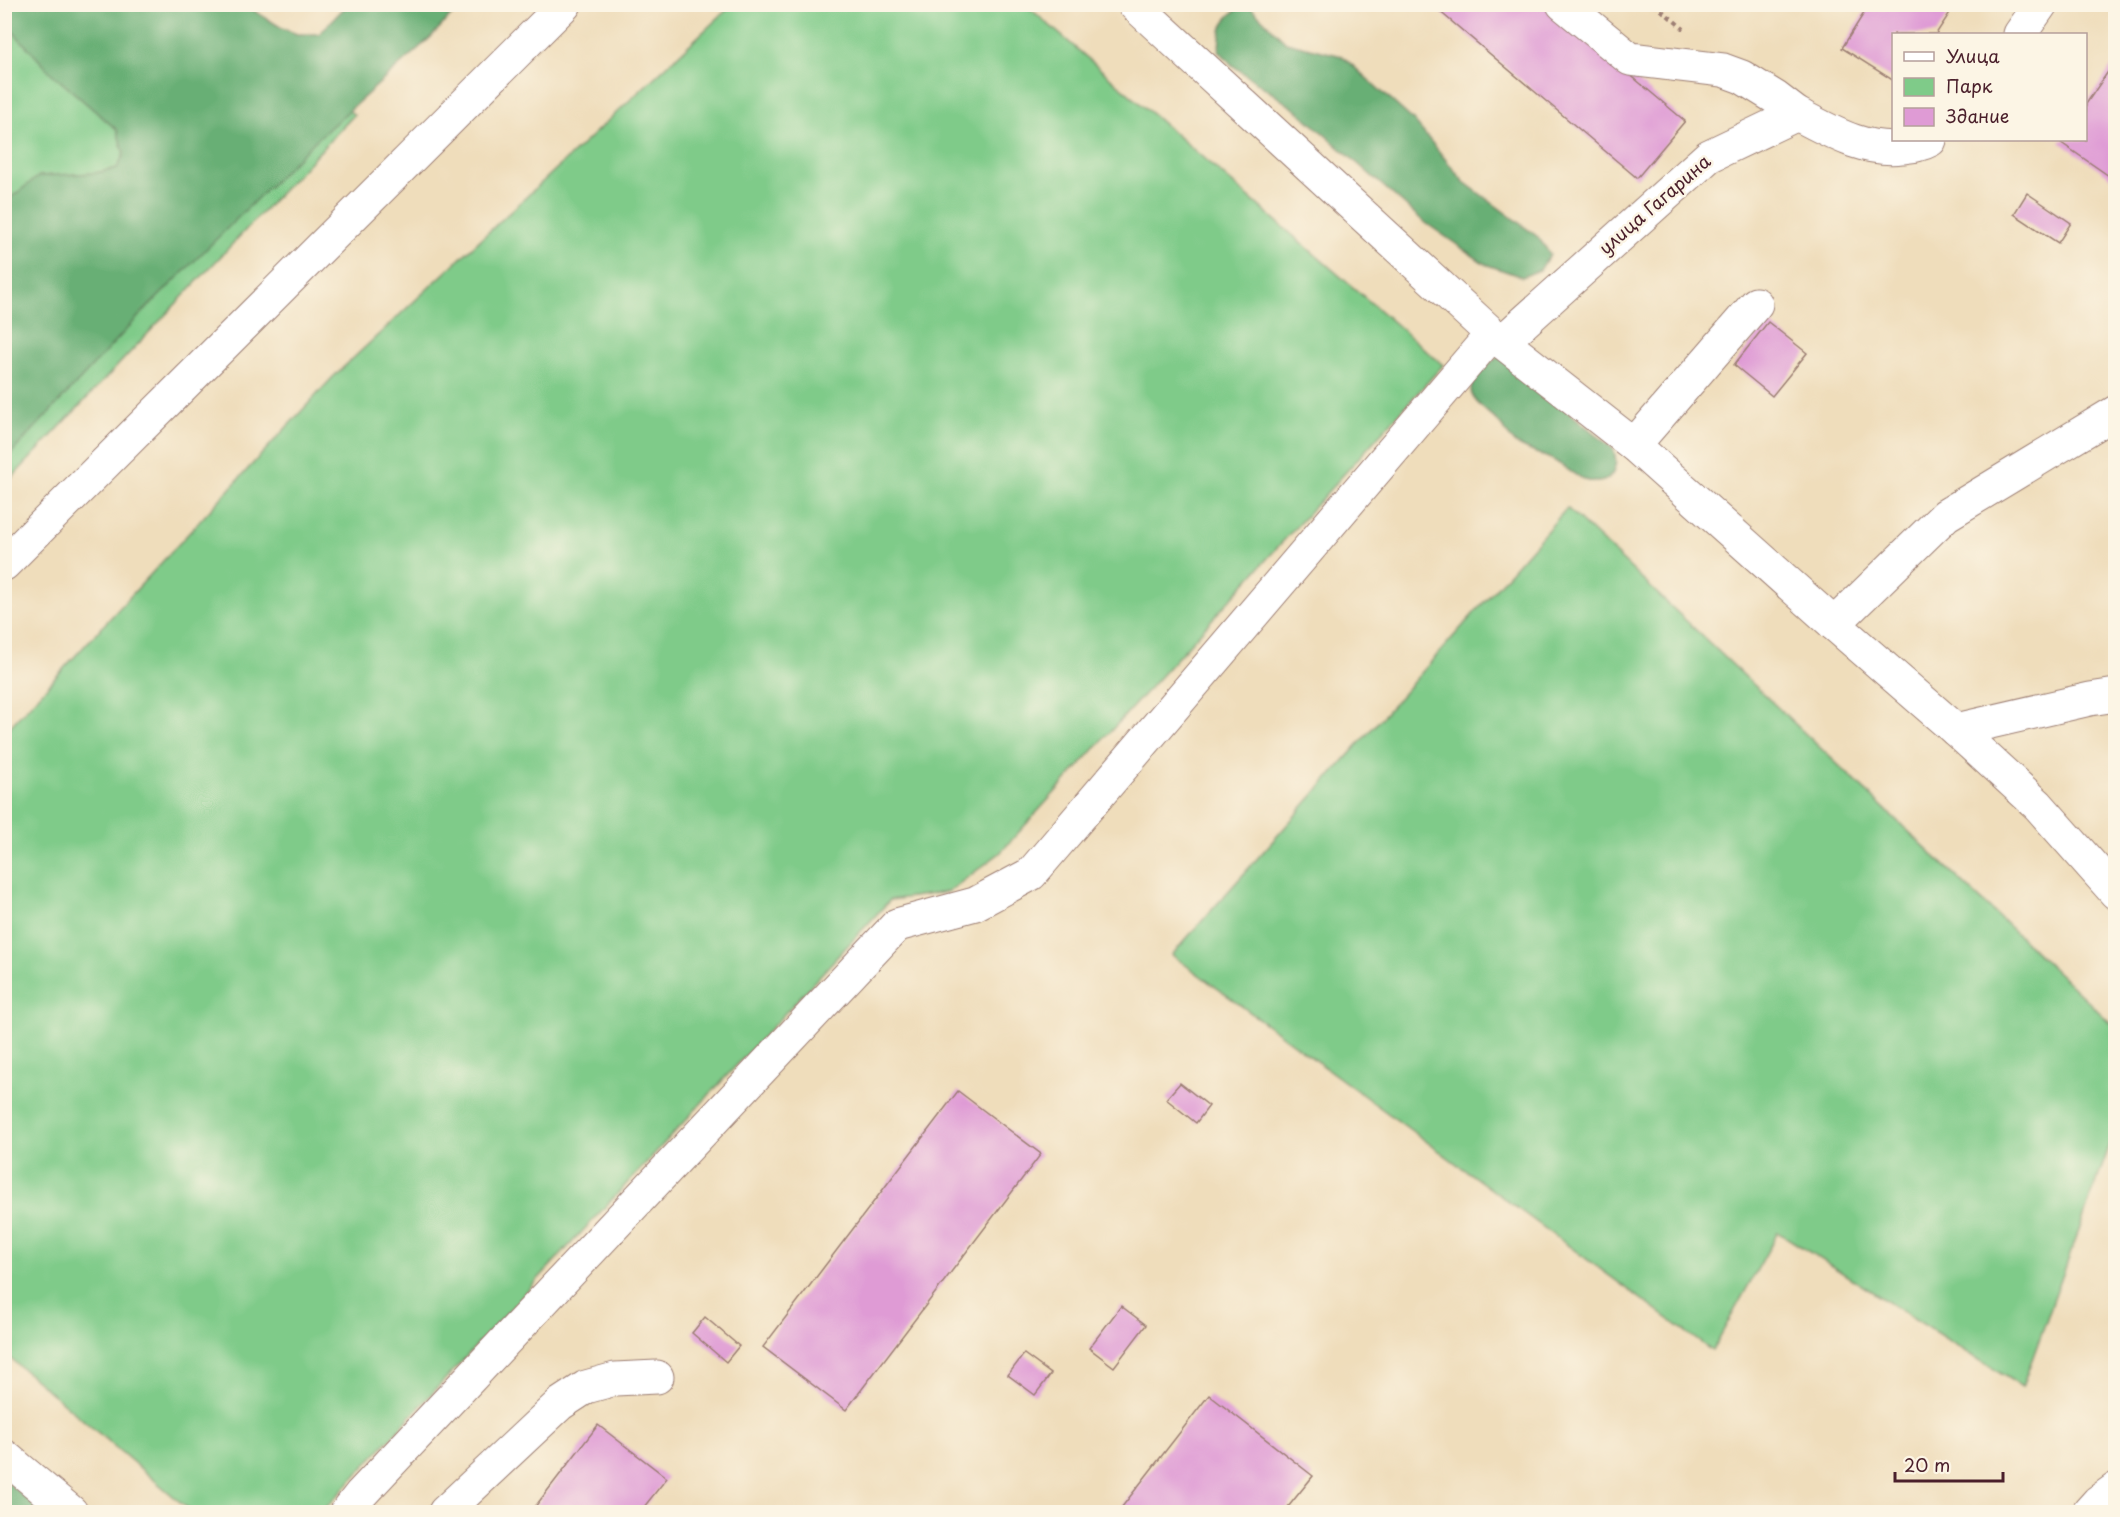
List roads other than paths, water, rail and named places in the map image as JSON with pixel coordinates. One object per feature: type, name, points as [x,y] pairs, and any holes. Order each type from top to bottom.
[{"type":"street","points":[[4,564],[565,4]]},
{"type":"street","points":[[1134,4],[1497,338],[1634,445],[1956,730],[2038,805],[2115,893]]},
{"type":"street","points":[[2021,33],[2041,4]]},
{"type":"street","points":[[1573,8],[1630,59],[1723,70],[1742,77],[1797,114],[1848,140],[1888,149],[1923,144],[1928,141]]},
{"type":"street","name":"улица Гагарина","points":[[347,1512],[361,1494],[897,926],[975,904],[1031,874],[1497,338],[1709,156],[1797,114]]},
{"type":"street","points":[[1634,445],[1756,304]]},
{"type":"street","points":[[1834,624],[1946,515],[2115,412]]},
{"type":"street","points":[[1956,730],[2115,695]]},
{"type":"street","points":[[445,1512],[560,1404],[586,1387],[615,1379],[657,1377]]},
{"type":"street","points":[[4,1456],[71,1512]]},
{"type":"street","points":[[2089,1512],[2115,1489]]}]
